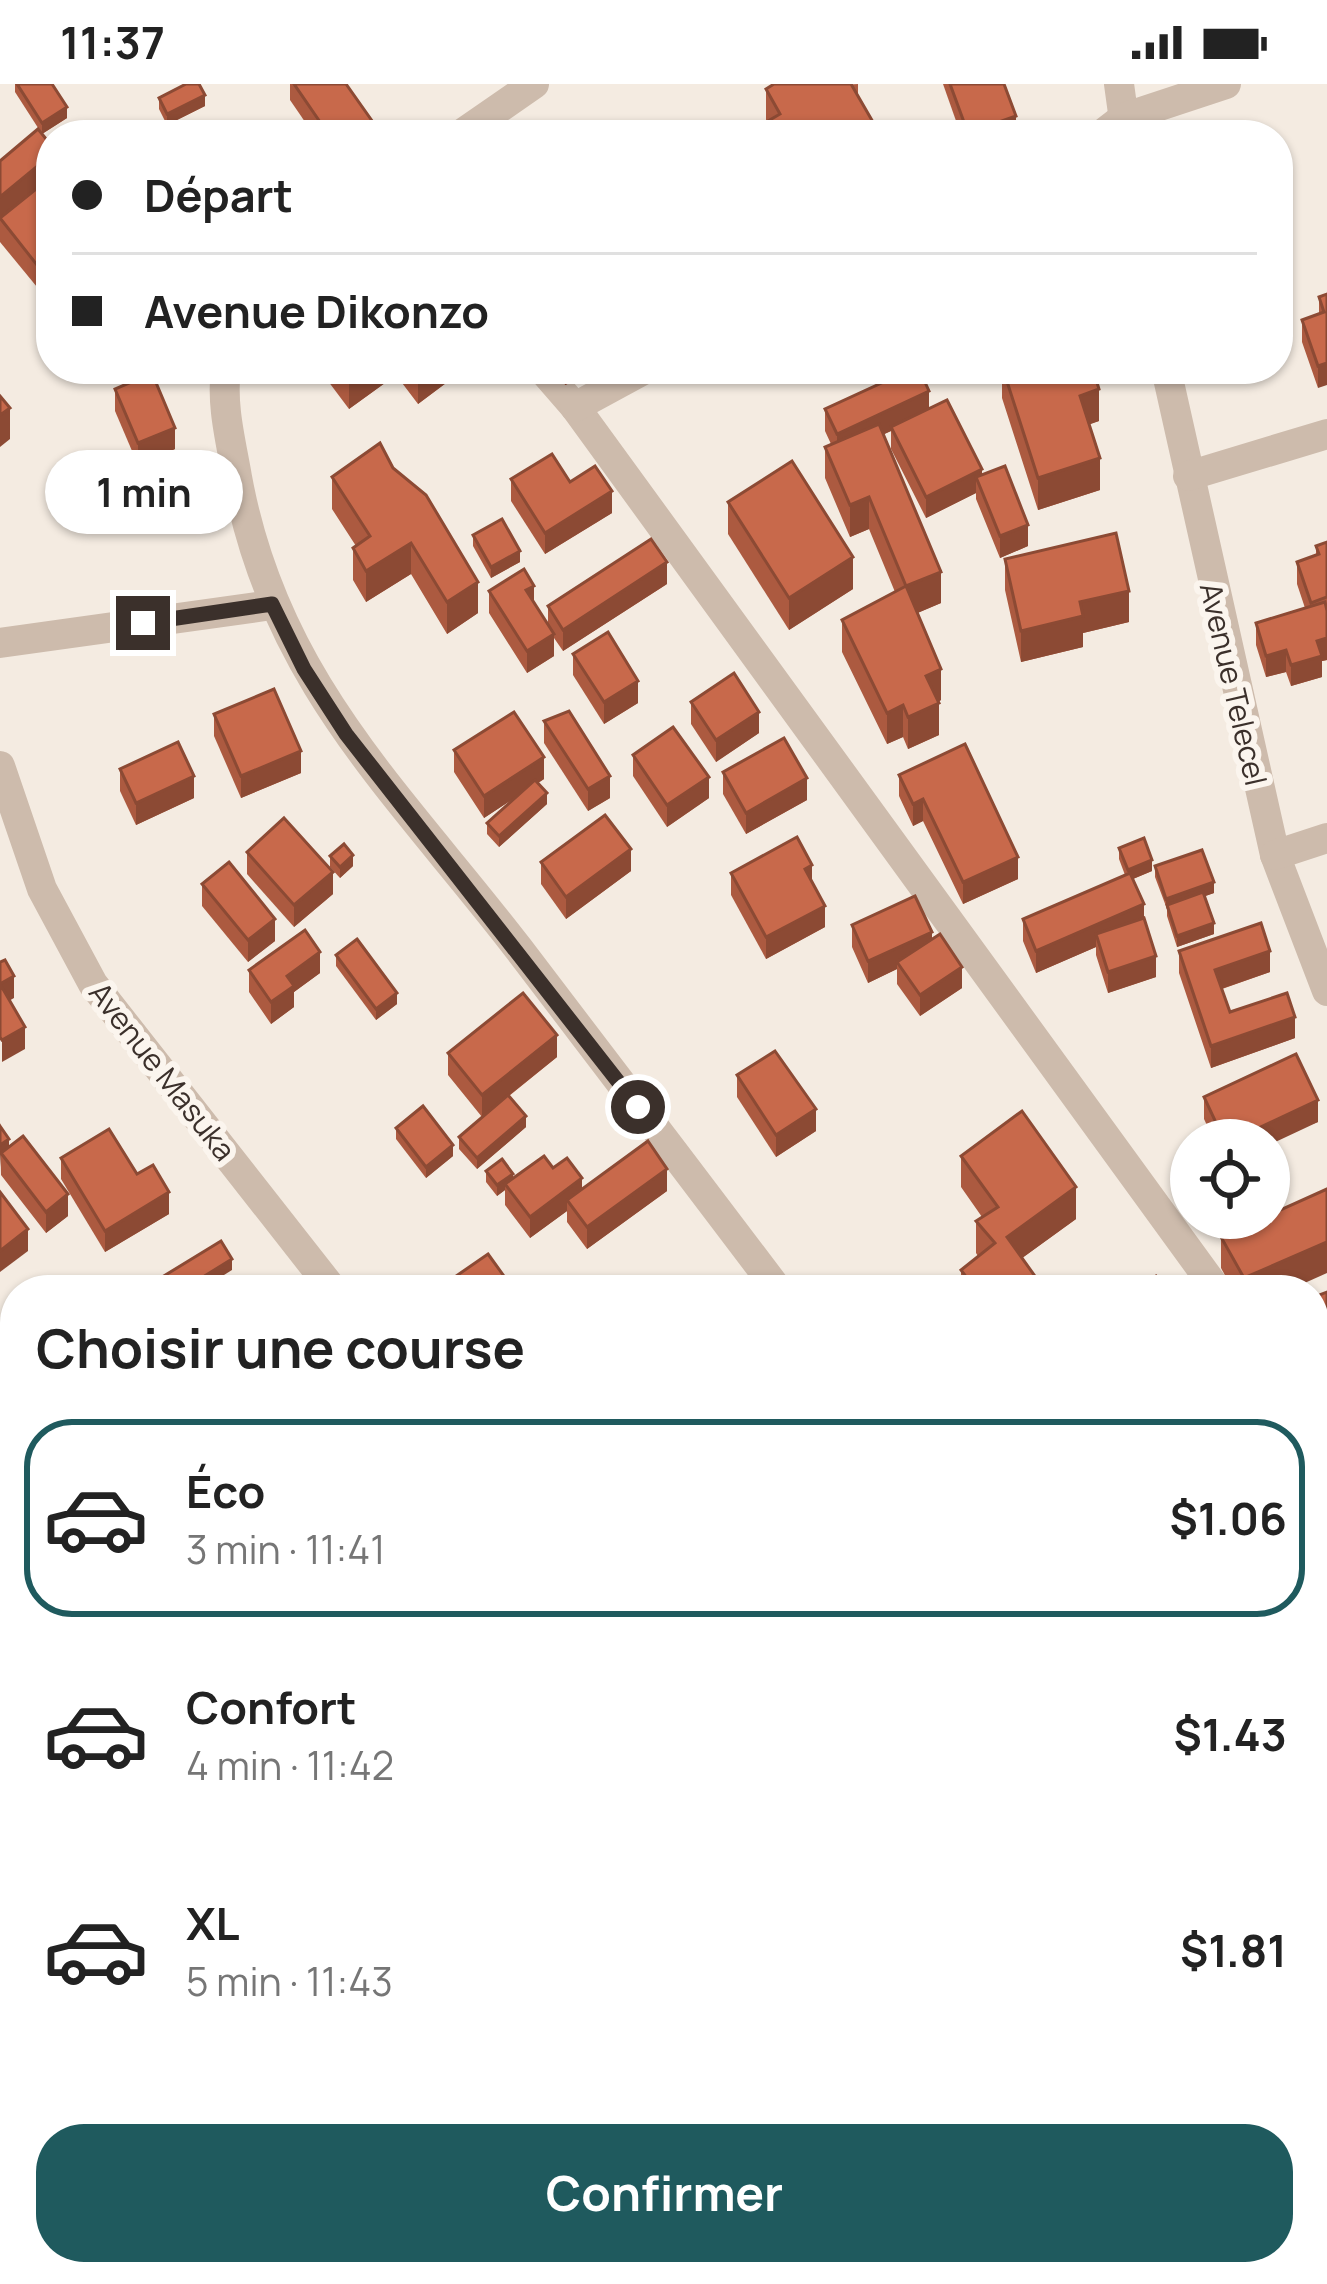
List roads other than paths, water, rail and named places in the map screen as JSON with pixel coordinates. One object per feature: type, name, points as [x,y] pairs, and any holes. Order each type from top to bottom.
[{"type":"street","points":[[482,120],[534,84]]},
{"type":"street","points":[[1117,120],[1119,84]]},
{"type":"street","points":[[1139,120],[1226,84]]},
{"type":"street","points":[[226,384],[227,417],[244,513],[272,604],[304,669],[346,734],[518,948],[767,1275]]},
{"type":"street","points":[[555,384],[1205,1275]]},
{"type":"street","points":[[575,406],[617,384]]},
{"type":"street","name":"Avenue Telecel","points":[[1169,384],[1274,855],[1327,991]]},
{"type":"street","points":[[1188,476],[1327,434]]},
{"type":"street","points":[[0,644],[272,604]]},
{"type":"street","name":"Avenue Masuka","points":[[0,766],[42,889],[93,984],[321,1275]]},
{"type":"street","points":[[1274,855],[1327,838]]}]
